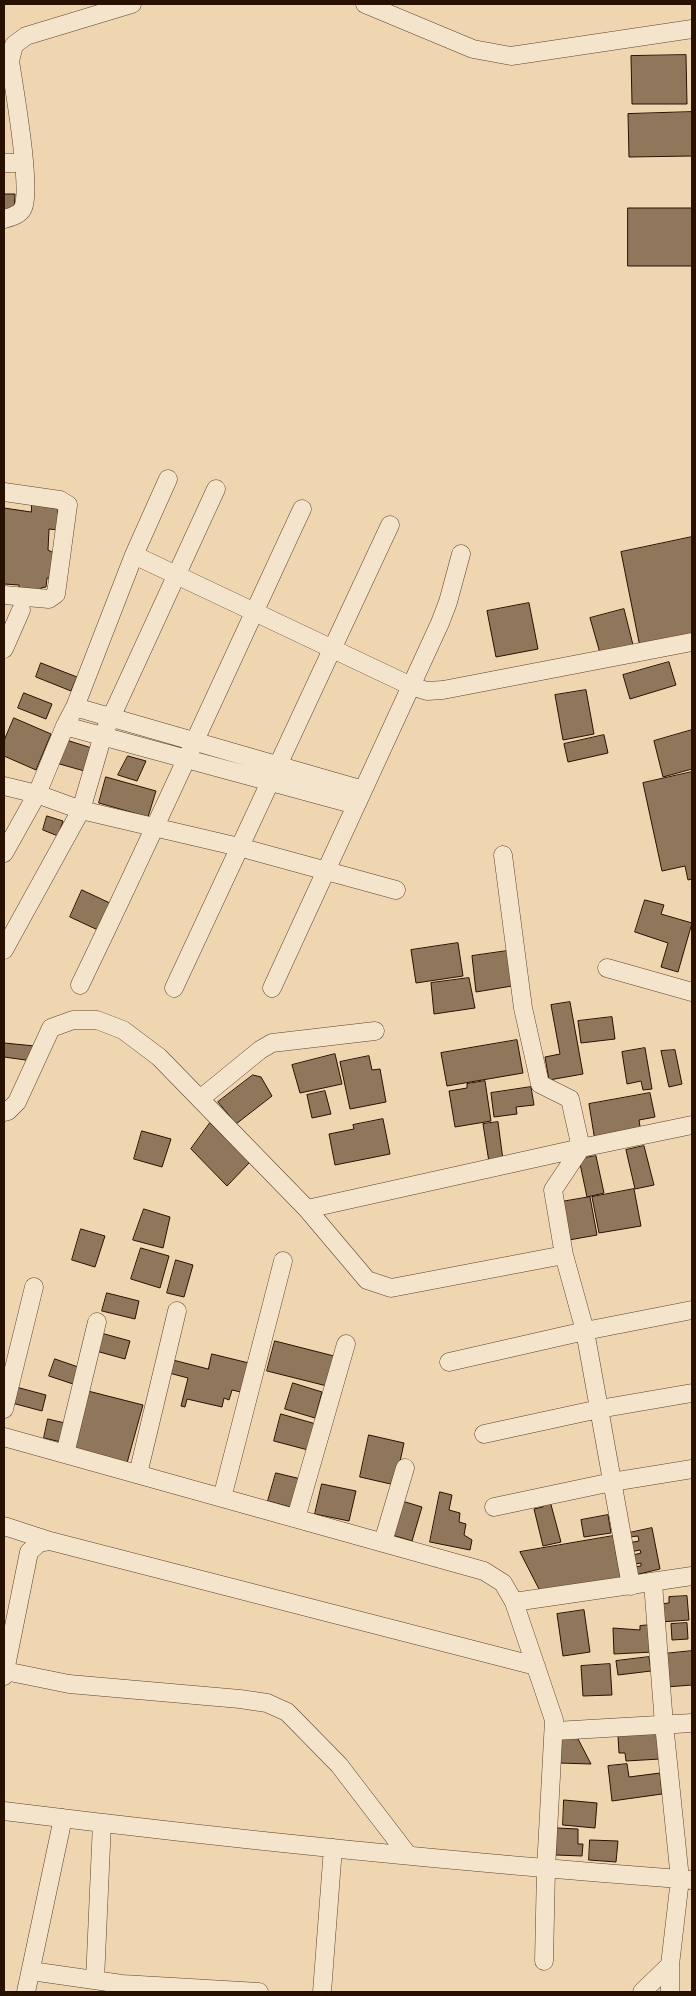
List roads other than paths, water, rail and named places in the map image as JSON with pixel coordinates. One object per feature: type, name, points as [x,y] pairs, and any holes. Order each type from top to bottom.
[{"type":"street","points":[[4,219],[15,216],[23,208],[26,195],[24,163],[10,62],[14,46],[26,36],[132,4]]},
{"type":"street","points":[[365,4],[473,49],[511,56],[692,29]]},
{"type":"street","points":[[4,164],[24,163]]},
{"type":"street","points":[[4,853],[37,794],[65,726],[75,707],[134,555],[168,480]]},
{"type":"street","points":[[4,950],[81,810],[103,735],[110,718],[216,489]]},
{"type":"street","points":[[4,492],[60,500],[68,505],[56,594],[49,599],[4,596]]},
{"type":"street","points":[[80,985],[156,828],[186,758],[302,509]]},
{"type":"street","points":[[174,988],[390,525]]},
{"type":"street","points":[[272,988],[448,602],[461,554]]},
{"type":"street","points":[[134,555],[411,686],[427,691],[443,690],[692,642]]},
{"type":"street","points":[[4,649],[20,610]]},
{"type":"street","points":[[75,707],[194,742],[274,773],[359,797]]},
{"type":"street","points":[[65,726],[186,758],[274,773]]},
{"type":"street","points":[[4,786],[37,794],[81,810],[239,847],[396,890]]},
{"type":"street","points":[[503,854],[523,1008],[540,1084],[570,1098],[581,1148],[553,1190],[564,1255],[585,1331],[631,1586]]},
{"type":"street","points":[[607,968],[692,992]]},
{"type":"street","points":[[4,1112],[8,1112],[17,1102],[51,1028],[73,1020],[97,1020],[124,1030],[159,1057],[307,1209],[367,1280],[392,1288],[564,1255]]},
{"type":"street","points":[[200,1099],[260,1050],[272,1043],[374,1031]]},
{"type":"street","points":[[307,1209],[692,1125]]},
{"type":"street","points":[[222,1498],[283,1261]]},
{"type":"street","points":[[4,1409],[34,1287]]},
{"type":"street","points":[[449,1362],[585,1331],[692,1310]]},
{"type":"street","points":[[138,1474],[177,1311]]},
{"type":"street","points":[[65,1454],[97,1322]]},
{"type":"street","points":[[296,1518],[346,1344]]},
{"type":"street","points":[[484,1434],[599,1409],[692,1394]]},
{"type":"street","points":[[4,1437],[484,1570],[503,1583],[514,1602],[554,1720],[555,1731],[546,1869],[544,1961]]},
{"type":"street","points":[[383,1542],[405,1468]]},
{"type":"street","points":[[494,1507],[612,1482],[692,1469]]},
{"type":"street","points":[[4,1526],[50,1540],[536,1666]]},
{"type":"street","points":[[50,1540],[38,1543],[29,1552],[4,1674],[69,1684],[267,1703],[287,1712],[339,1765],[408,1855]]},
{"type":"street","points":[[514,1602],[692,1576]]},
{"type":"street","points":[[652,1583],[664,1724],[686,1880],[670,1965],[670,1992]]},
{"type":"street","points":[[555,1731],[692,1723]]},
{"type":"street","points":[[4,1810],[201,1835],[546,1869],[686,1880]]},
{"type":"street","points":[[26,1992],[63,1818]]},
{"type":"street","points":[[95,1980],[102,1823]]},
{"type":"street","points":[[322,1992],[333,1848]]},
{"type":"street","points":[[642,1992],[670,1965]]},
{"type":"street","points":[[31,1971],[122,1984],[259,1992]]}]
